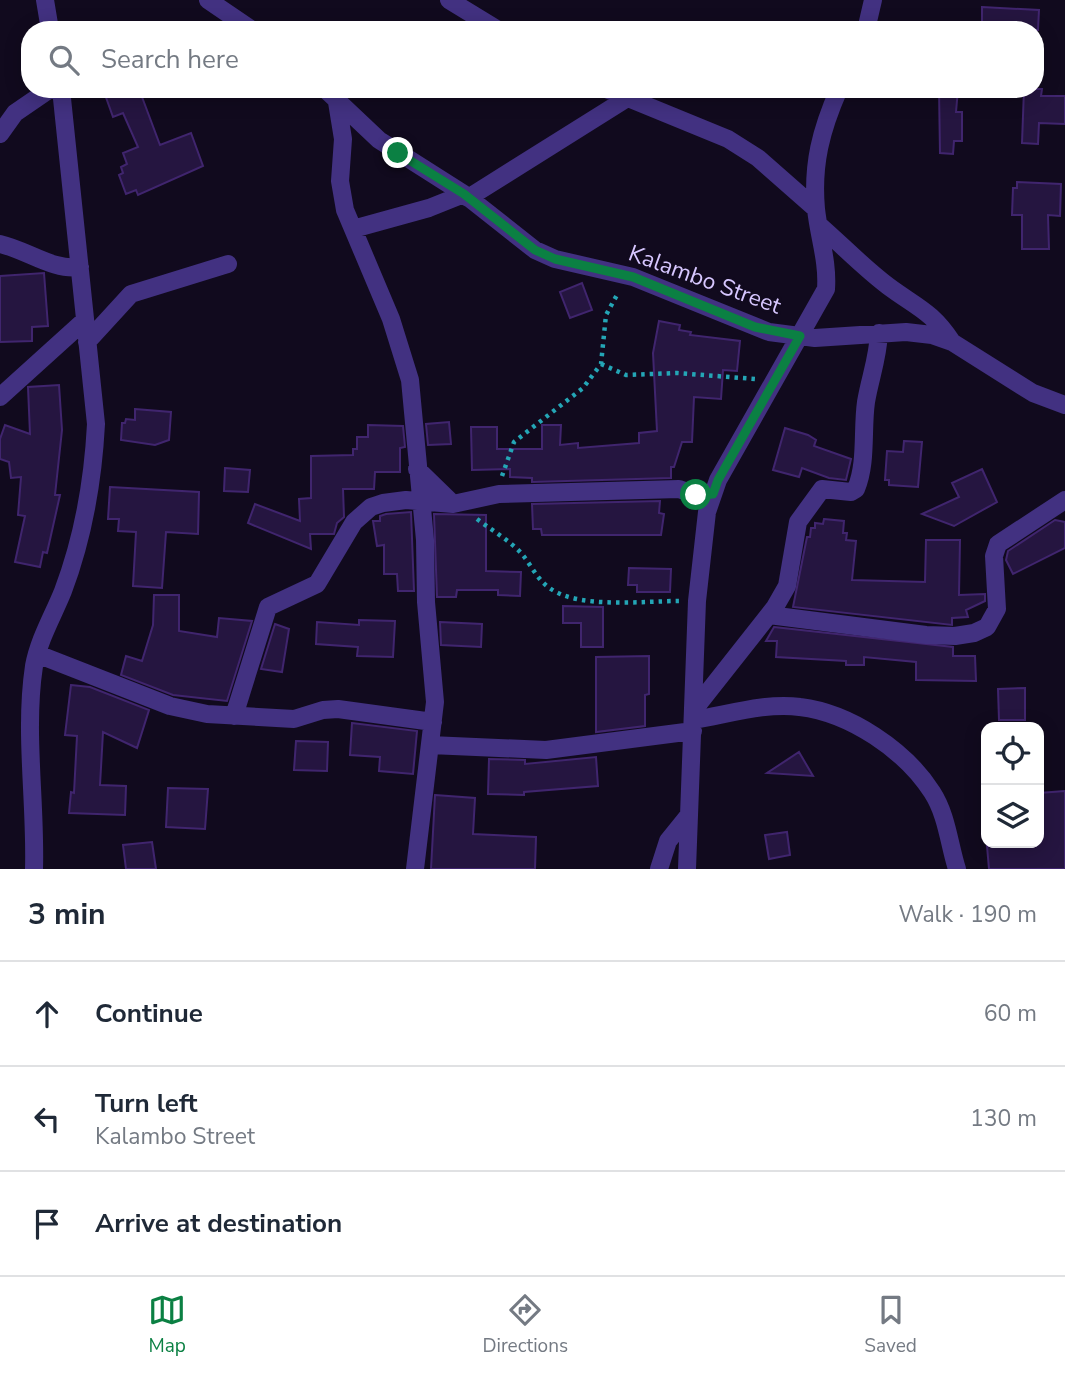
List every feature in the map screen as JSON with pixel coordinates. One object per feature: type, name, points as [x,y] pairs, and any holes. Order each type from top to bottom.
[{"type":"street","points":[[45,0],[48,21]]},
{"type":"street","points":[[208,0],[240,21]]},
{"type":"street","points":[[230,0],[245,21]]},
{"type":"street","points":[[449,0],[483,21]]},
{"type":"street","points":[[868,21],[873,0]]},
{"type":"street","points":[[0,134],[15,113],[37,98]]},
{"type":"street","points":[[34,869],[31,724],[37,654],[43,634],[63,592],[84,523],[94,466],[96,424],[62,98]]},
{"type":"street","points":[[332,98],[343,139],[341,196],[406,362],[420,501],[435,702],[415,869]]},
{"type":"street","name":"Kalambo Street","points":[[333,98],[379,141],[466,196],[535,250],[555,259],[633,277],[755,327],[800,336],[832,338],[917,332],[952,342],[1033,393],[1065,405]]},
{"type":"street","points":[[353,229],[466,196],[626,98]]},
{"type":"street","points":[[630,98],[728,139],[758,158],[889,287],[939,321],[952,342]]},
{"type":"street","points":[[687,869],[697,601],[707,512],[718,480],[826,289],[826,257],[818,217],[819,139],[835,98]]},
{"type":"street","points":[[0,244],[30,252],[55,266],[66,269],[80,267]]},
{"type":"street","points":[[87,342],[131,294],[228,264]]},
{"type":"street","points":[[0,397],[84,321]]},
{"type":"street","points":[[693,721],[787,586],[796,528],[806,509],[822,489],[851,492],[859,483],[866,408],[877,360],[878,333]]},
{"type":"street","points":[[417,468],[455,503]]},
{"type":"street","points":[[234,716],[268,607],[317,584],[354,522],[371,507],[394,500],[455,503],[488,497],[678,489],[696,495],[713,494]]},
{"type":"street","points":[[769,615],[926,635],[955,636],[974,633],[987,627],[997,609],[994,556],[998,544],[1065,500]]},
{"type":"street","points":[[37,654],[170,706],[234,716],[259,714],[294,719],[323,710],[338,709],[433,723]]},
{"type":"street","points":[[430,745],[546,750],[693,721],[798,706],[839,717],[869,733],[906,764],[932,792],[946,824],[957,869]]},
{"type":"street","points":[[659,869],[668,841],[688,815]]},
{"type":"path","points":[[488,497],[503,474],[514,442],[583,388],[601,364],[606,315],[611,303],[633,277]]},
{"type":"path","points":[[601,364],[626,375],[733,375],[773,382]]},
{"type":"path","points":[[455,503],[517,549],[537,577],[551,590],[568,597],[595,601],[697,601]]},
{"type":"building","points":[[982,7],[1039,10],[1038,21],[982,21]]},
{"type":"building","points":[[1065,96],[1065,124],[1039,123],[1038,144],[1022,143],[1024,98]]},
{"type":"building","points":[[106,98],[142,98],[160,145],[191,133],[203,166],[138,195],[136,190],[126,194],[119,175],[123,173],[121,167],[127,164],[123,153],[138,147],[123,113],[113,117]]},
{"type":"building","points":[[939,98],[957,98],[956,112],[962,112],[962,141],[954,141],[953,154],[940,153]]},
{"type":"building","points":[[1017,182],[1061,184],[1060,216],[1048,215],[1049,249],[1022,249],[1022,215],[1012,215],[1013,188],[1017,188]]},
{"type":"building","points":[[44,273],[48,326],[32,327],[32,341],[0,342],[0,276]]},
{"type":"building","points":[[582,283],[592,310],[570,318],[560,292]]},
{"type":"building","points":[[659,321],[680,325],[679,330],[691,332],[690,335],[740,341],[737,371],[723,370],[721,399],[694,397],[692,442],[682,442],[674,467],[671,467],[671,478],[532,482],[532,478],[510,477],[510,469],[472,470],[471,427],[497,427],[497,449],[542,449],[542,425],[561,425],[560,445],[578,443],[578,448],[639,443],[639,433],[657,431],[653,353]]},
{"type":"building","points":[[59,385],[62,430],[55,495],[60,495],[47,553],[43,552],[40,567],[15,562],[25,516],[18,515],[21,477],[11,478],[9,462],[0,459],[0,439],[5,425],[30,434],[28,387]]},
{"type":"building","points":[[135,409],[171,412],[169,440],[155,445],[121,440],[122,423],[125,423],[126,419],[135,420]]},
{"type":"building","points":[[449,422],[451,444],[428,445],[426,424]]},
{"type":"building","points":[[368,425],[403,426],[405,447],[400,448],[400,472],[375,472],[374,489],[343,489],[344,517],[337,523],[334,534],[310,534],[311,549],[248,523],[255,504],[300,521],[299,499],[311,498],[311,456],[353,455],[353,449],[357,449],[357,437],[368,437]]},
{"type":"building","points":[[785,428],[808,435],[816,440],[814,446],[851,459],[846,480],[829,478],[802,468],[799,477],[773,470]]},
{"type":"building","points":[[904,441],[922,442],[918,487],[889,485],[889,480],[885,480],[887,451],[903,452]]},
{"type":"building","points":[[225,468],[250,470],[248,492],[224,491]]},
{"type":"building","points":[[982,469],[997,502],[954,526],[922,514],[959,497],[952,483]]},
{"type":"building","points":[[110,487],[199,492],[198,534],[166,532],[162,588],[133,586],[136,532],[118,531],[119,519],[108,519]]},
{"type":"building","points":[[660,501],[659,513],[664,514],[661,535],[542,535],[541,529],[533,529],[532,504]]},
{"type":"building","points":[[411,512],[414,591],[398,591],[397,574],[384,574],[384,545],[377,546],[373,521],[380,521],[380,516],[386,514]]},
{"type":"building","points":[[434,514],[486,515],[486,571],[521,572],[520,596],[498,595],[498,590],[457,590],[456,597],[437,597]]},
{"type":"building","points":[[824,519],[844,521],[843,533],[847,533],[846,540],[856,541],[852,580],[925,582],[926,540],[960,540],[959,595],[985,594],[985,601],[966,610],[968,617],[952,618],[952,625],[793,607],[807,537],[810,537],[815,523],[823,524]]},
{"type":"building","points":[[1055,520],[1065,522],[1065,548],[1013,574],[1006,560],[1008,551]]},
{"type":"building","points":[[629,568],[671,569],[670,592],[637,592],[637,585],[628,585]]},
{"type":"building","points":[[154,595],[179,595],[179,631],[217,637],[219,618],[252,621],[227,701],[173,695],[121,675],[126,656],[142,661],[153,625]]},
{"type":"building","points":[[563,606],[603,607],[603,647],[581,647],[581,623],[563,623]]},
{"type":"building","points":[[359,620],[395,621],[393,657],[357,656],[358,647],[316,644],[317,622],[359,625]]},
{"type":"building","points":[[440,622],[482,624],[481,647],[441,645]]},
{"type":"building","points":[[275,624],[289,629],[282,672],[261,669]]},
{"type":"building","points":[[774,627],[953,647],[953,656],[975,656],[976,681],[916,680],[916,662],[864,657],[864,665],[846,665],[846,661],[776,657],[777,641],[766,641]]},
{"type":"building","points":[[649,656],[649,694],[645,695],[645,726],[596,732],[596,657]]},
{"type":"building","points":[[71,685],[90,687],[149,710],[137,748],[103,732],[100,785],[126,786],[125,815],[69,813],[71,792],[74,793],[77,736],[65,735]]},
{"type":"building","points":[[1025,688],[1025,720],[999,720],[998,689]]},
{"type":"building","points":[[352,723],[417,731],[413,774],[379,771],[380,757],[350,755]]},
{"type":"building","points":[[296,741],[328,742],[327,771],[294,770]]},
{"type":"building","points":[[799,752],[813,776],[767,773]]},
{"type":"building","points":[[596,757],[598,786],[524,792],[524,795],[488,794],[489,759],[525,760],[525,764]]},
{"type":"building","points":[[168,788],[208,789],[205,829],[166,827]]},
{"type":"building","points":[[1065,791],[1065,869],[989,869],[987,848],[1044,848],[1044,793]]},
{"type":"building","points":[[435,795],[475,798],[473,834],[536,837],[535,869],[431,869]]},
{"type":"building","points":[[787,832],[790,855],[769,859],[765,835]]},
{"type":"building","points":[[152,842],[156,869],[126,869],[123,845]]},
{"type":"route","points":[[398,153],[464,194],[535,250],[555,259],[633,277],[769,332],[800,336],[718,480],[713,494],[696,495]]}]
